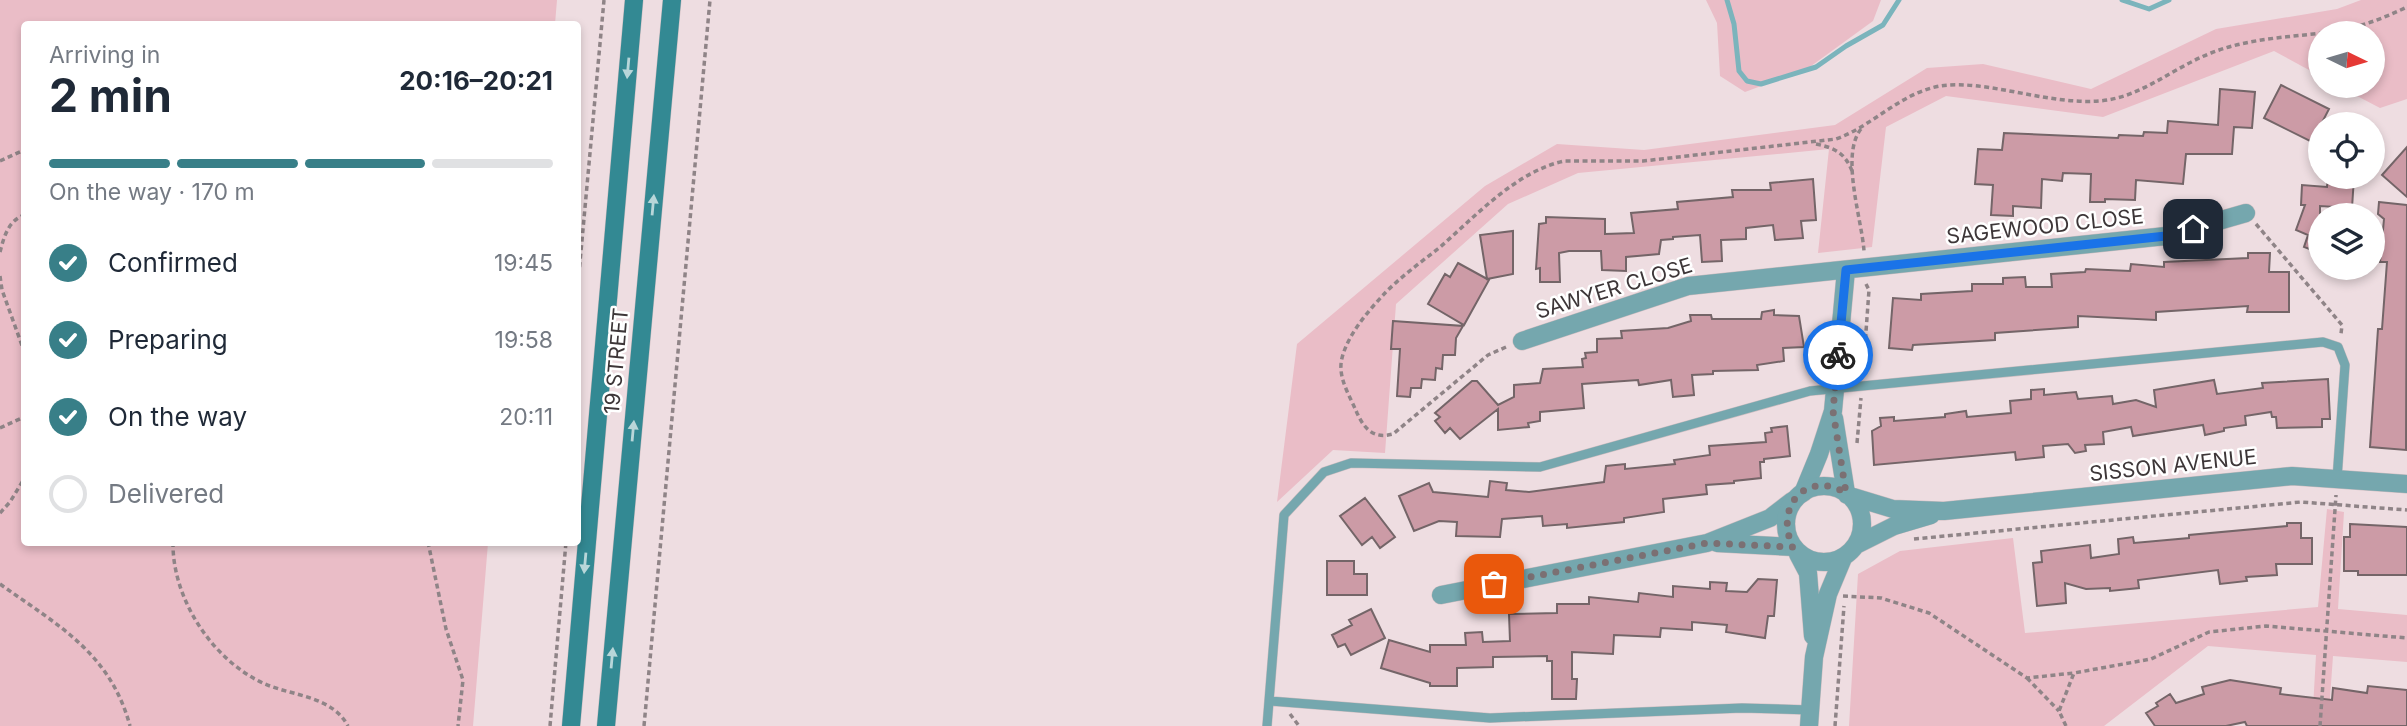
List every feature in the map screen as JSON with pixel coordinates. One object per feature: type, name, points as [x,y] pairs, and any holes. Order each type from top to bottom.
[{"type":"main road","name":"19 STREET","points":[[571,726],[634,0]]},
{"type":"main road","name":"19 STREET","points":[[606,726],[674,0]]},
{"type":"street","name":"SAGEWOOD CLOSE","points":[[1846,270],[2166,236],[2246,213]]},
{"type":"street","name":"SAWYER CLOSE","points":[[1522,341],[1688,285],[1846,270]]},
{"type":"street","points":[[1814,657],[1808,573],[1786,527],[1787,512],[1798,497],[1819,454],[1833,411],[1846,270]]},
{"type":"street","points":[[1809,718],[1814,657],[1828,594],[1861,531],[1861,513],[1847,494],[1833,411]]},
{"type":"street","name":"SISSON AVENUE","points":[[1847,494],[1893,509],[1944,511],[2292,476],[2407,484]]},
{"type":"street","points":[[1441,594],[1707,543],[1770,518],[1808,489],[1828,485],[1847,494]]},
{"type":"street","name":"SISSON AVENUE","points":[[1850,551],[1894,526],[1944,511]]},
{"type":"street","points":[[1707,543],[1796,551],[1821,562],[1832,563],[1850,551]]},
{"type":"lane","points":[[1267,726],[1284,515],[1324,471],[1351,463],[1540,467],[1810,391],[2323,342],[2338,347],[2345,365],[2337,479]]},
{"type":"lane","points":[[1269,701],[1490,718],[1742,708],[1809,718]]},
{"type":"path","points":[[581,251],[604,0]]},
{"type":"path","points":[[644,726],[710,0]]},
{"type":"path","points":[[1522,341],[1488,355],[1393,434],[1382,437],[1369,431],[1361,421],[1341,376],[1341,361],[1346,346],[1386,292],[1514,184],[1564,160],[1643,161],[1836,139],[1862,127],[1914,94],[1943,86],[1989,89],[2059,101],[2114,99],[2137,92],[2186,65],[2227,47],[2362,25],[2407,7]]},
{"type":"path","points":[[1852,173],[1854,142],[1862,127]]},
{"type":"path","points":[[1810,143],[1838,151],[1847,159],[1852,173],[1864,252]]},
{"type":"path","points":[[0,161],[21,151]]},
{"type":"path","points":[[2246,213],[2342,325],[2338,347]]},
{"type":"path","points":[[0,252],[5,234],[12,223],[21,217]]},
{"type":"path","points":[[0,276],[4,298],[21,343]]},
{"type":"path","points":[[0,428],[21,418]]},
{"type":"path","points":[[2320,726],[2337,479]]},
{"type":"path","points":[[0,513],[21,483]]},
{"type":"path","points":[[1910,540],[2284,503],[2335,503],[2407,510]]},
{"type":"path","points":[[174,546],[178,580],[188,608],[220,652],[262,683],[331,707],[348,726]]},
{"type":"path","points":[[429,546],[446,629],[463,680],[458,726]]},
{"type":"path","points":[[550,726],[566,546]]},
{"type":"path","points":[[0,584],[55,621],[97,661],[117,690],[130,726]]},
{"type":"path","points":[[1835,726],[1847,584]]},
{"type":"path","points":[[1845,596],[1881,598],[1928,613],[2027,678],[2059,711],[2066,726]]},
{"type":"path","points":[[2027,678],[2074,673],[2151,659],[2209,632],[2266,626],[2407,638]]},
{"type":"path","points":[[2059,711],[2074,673]]},
{"type":"shaded area","points":[[0,0],[557,0],[555,21],[21,21],[21,546],[488,546],[473,726],[0,726]]},
{"type":"shaded area","points":[[1706,0],[1881,0],[1873,21],[1807,69],[1745,92],[1720,76],[1717,23]]},
{"type":"shaded area","points":[[2361,0],[2407,0],[2407,99],[2380,108],[2361,98],[2385,98],[2385,21],[2308,21],[2308,69],[2274,51],[2103,117],[1946,96],[1886,127],[1872,247],[1818,253],[1829,149],[1578,173],[1508,204],[1396,304],[1385,453],[1333,450],[1277,502],[1297,344],[1485,186],[1557,144],[1644,150],[1835,125],[1927,68],[1983,64],[2091,89],[2216,29],[2337,9]]},
{"type":"shaded area","points":[[2327,509],[2344,512],[2338,609],[2407,615],[2407,662],[2333,656],[2328,726],[2312,726],[2316,655],[2208,646],[2104,726],[1849,726],[1858,574],[1900,551],[2013,538],[2025,633],[2318,607]]},
{"type":"building","points":[[2281,85],[2329,109],[2327,112],[2308,112],[2308,140],[2264,118]]},
{"type":"building","points":[[2220,89],[2255,92],[2252,128],[2234,127],[2232,154],[2186,154],[2183,184],[2136,180],[2135,200],[2105,199],[2105,202],[2090,202],[2091,174],[2063,173],[2062,181],[2042,179],[2041,208],[2013,206],[2013,216],[1991,215],[1993,185],[1975,184],[1978,149],[2002,150],[2004,133],[2118,138],[2119,135],[2143,136],[2144,132],[2167,133],[2168,121],[2218,125]]},
{"type":"building","points":[[2407,147],[2407,197],[2385,178],[2385,172]]},
{"type":"building","points":[[1813,179],[1816,220],[1801,221],[1803,238],[1775,240],[1773,225],[1746,228],[1746,239],[1721,240],[1722,261],[1702,262],[1700,235],[1673,237],[1661,240],[1659,254],[1626,257],[1626,271],[1602,270],[1601,251],[1569,251],[1559,253],[1560,282],[1540,282],[1540,268],[1536,269],[1539,224],[1546,223],[1546,217],[1605,219],[1605,234],[1634,233],[1631,213],[1678,209],[1677,202],[1733,197],[1732,190],[1771,190],[1770,183]]},
{"type":"building","points":[[2302,185],[2308,185],[2308,189],[2353,189],[2352,203],[2308,203],[2308,235],[2296,230],[2305,205],[2301,205]]},
{"type":"building","points":[[2379,202],[2407,205],[2406,450],[2370,447],[2378,329],[2382,329],[2387,262],[2385,203]]},
{"type":"building","points":[[1513,231],[1513,274],[1487,279],[1480,235]]},
{"type":"building","points":[[2248,253],[2270,253],[2269,272],[2289,272],[2289,312],[2247,312],[2248,306],[2156,312],[2156,320],[2078,316],[2078,327],[1995,333],[1995,340],[1913,345],[1912,350],[1889,348],[1893,298],[1921,300],[1921,294],[1972,291],[1972,284],[2003,284],[2003,278],[2025,277],[2026,287],[2052,287],[2051,274],[2085,272],[2086,269],[2130,271],[2131,264],[2164,267],[2164,262],[2248,258]]},
{"type":"building","points":[[1458,263],[1489,280],[1464,325],[1428,304],[1445,274],[1450,277]]},
{"type":"building","points":[[1774,310],[1774,315],[1799,316],[1804,347],[1783,348],[1784,361],[1757,365],[1758,370],[1713,371],[1713,374],[1692,375],[1694,395],[1673,397],[1671,380],[1639,385],[1638,380],[1582,384],[1584,408],[1540,412],[1540,421],[1528,423],[1529,427],[1498,430],[1498,409],[1460,439],[1450,428],[1445,433],[1435,421],[1440,417],[1435,413],[1472,381],[1477,381],[1498,405],[1514,397],[1514,385],[1540,383],[1543,369],[1583,367],[1582,359],[1586,358],[1585,353],[1597,352],[1597,339],[1622,338],[1621,331],[1668,328],[1691,321],[1690,315],[1711,315],[1712,319],[1761,319],[1762,312]]},
{"type":"building","points":[[1393,321],[1463,326],[1456,338],[1455,355],[1443,355],[1442,369],[1436,368],[1435,380],[1422,379],[1421,388],[1411,388],[1410,397],[1397,396],[1400,349],[1391,349]]},
{"type":"building","points":[[2328,379],[2330,419],[2322,419],[2322,427],[2277,428],[2276,417],[2272,417],[2271,412],[2245,416],[2246,425],[2224,428],[2224,431],[2205,435],[2203,425],[2133,436],[2131,427],[2103,432],[2104,444],[2085,445],[2086,451],[2075,453],[2068,444],[2043,446],[2044,457],[2016,460],[2015,452],[1874,465],[1872,431],[1881,426],[1880,418],[1894,417],[1894,421],[1945,417],[1945,414],[1966,411],[1967,417],[2011,413],[2010,401],[2031,399],[2031,390],[2044,389],[2044,395],[2076,392],[2078,399],[2112,396],[2113,404],[2136,400],[2156,407],[2154,390],[2214,380],[2217,394],[2263,388],[2262,383]]},
{"type":"building","points":[[1787,426],[1790,456],[1764,459],[1764,462],[1760,462],[1761,478],[1706,485],[1707,494],[1663,499],[1664,512],[1624,518],[1624,522],[1567,528],[1567,524],[1543,526],[1542,516],[1502,519],[1500,537],[1456,536],[1457,522],[1439,521],[1414,531],[1399,496],[1429,483],[1433,492],[1488,497],[1490,481],[1507,483],[1506,490],[1529,492],[1604,482],[1606,466],[1625,464],[1625,469],[1675,464],[1674,460],[1710,455],[1709,446],[1766,442],[1765,433],[1772,432],[1771,428]]},
{"type":"building","points":[[1365,498],[1395,537],[1380,548],[1372,537],[1362,545],[1340,516]]},
{"type":"building","points":[[2287,523],[2301,523],[2301,538],[2312,538],[2312,564],[2276,564],[2277,575],[2246,577],[2247,581],[2220,584],[2218,570],[2138,580],[2139,588],[2110,591],[2110,588],[2086,589],[2065,583],[2066,603],[2037,606],[2033,563],[2042,562],[2041,551],[2090,545],[2091,558],[2119,554],[2118,539],[2133,537],[2134,543],[2189,538],[2189,535],[2287,526]]},
{"type":"building","points":[[2350,524],[2407,527],[2407,575],[2358,575],[2358,571],[2344,571],[2344,537],[2350,537]]},
{"type":"building","points":[[1327,561],[1354,561],[1354,574],[1367,574],[1367,595],[1327,595]]},
{"type":"building","points":[[1758,579],[1777,580],[1774,616],[1768,616],[1765,638],[1726,632],[1727,625],[1692,622],[1692,630],[1661,628],[1660,637],[1614,635],[1613,654],[1572,652],[1572,679],[1577,679],[1576,699],[1552,699],[1552,661],[1547,661],[1547,656],[1493,657],[1493,667],[1457,668],[1457,686],[1430,686],[1430,683],[1381,668],[1389,640],[1430,652],[1430,645],[1466,645],[1465,633],[1482,632],[1483,642],[1510,641],[1509,614],[1557,613],[1557,604],[1589,604],[1589,597],[1638,602],[1639,593],[1673,597],[1673,586],[1710,589],[1710,582],[1727,583],[1726,591],[1747,592]]},
{"type":"building","points":[[1371,609],[1385,638],[1351,655],[1345,644],[1338,647],[1332,635],[1352,625],[1349,620]]},
{"type":"building","points":[[2230,680],[2281,688],[2280,694],[2332,700],[2333,688],[2367,693],[2368,686],[2407,690],[2407,726],[2247,726],[2245,722],[2226,726],[2155,726],[2146,713],[2170,694],[2176,703],[2204,694],[2202,687]]},
{"type":"waterway","points":[[1727,0],[1734,24],[1739,71],[1747,81],[1761,84],[1816,67],[1883,25],[1899,0]]},
{"type":"waterway","points":[[2122,0],[2149,9],[2169,0]]},
{"type":"way so far","points":[[1494,584],[1707,543],[1793,547],[1786,527],[1787,512],[1792,501],[1808,489],[1818,486],[1828,485],[1846,493],[1833,411],[1838,355]]},
{"type":"route","points":[[1838,355],[1846,270],[2166,236],[2193,229]]}]
